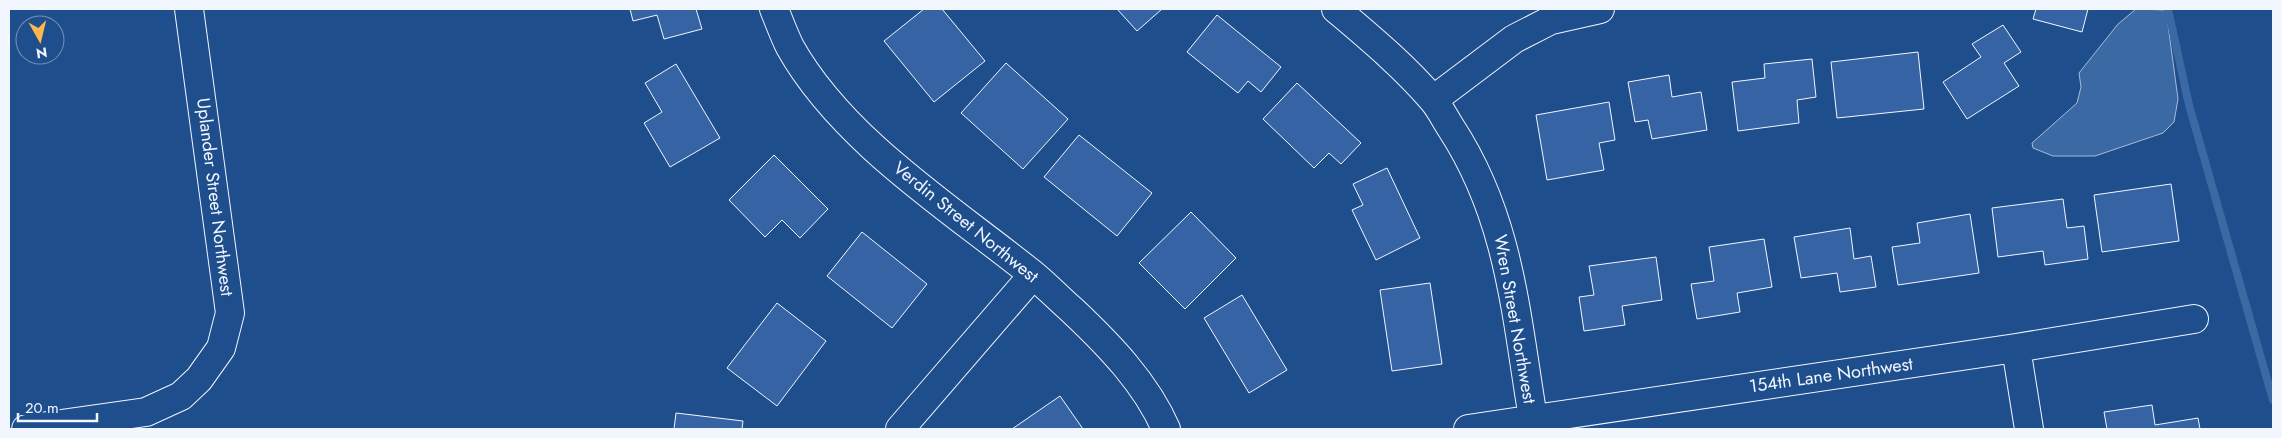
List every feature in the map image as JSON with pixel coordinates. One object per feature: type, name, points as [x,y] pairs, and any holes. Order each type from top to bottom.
[{"type":"street","name":"Uplander Street Northwest","points":[[26,429],[146,412],[181,396],[199,379],[221,348],[230,313],[189,9]]},
{"type":"street","name":"Verdin Street Northwest","points":[[774,9],[790,46],[820,92],[860,135],[914,182],[1033,275],[1102,338],[1138,381],[1166,429]]},
{"type":"street","name":"Wren Street Northwest","points":[[1336,9],[1388,54],[1433,100],[1464,148],[1486,193],[1501,235],[1511,283],[1532,418]]},
{"type":"street","points":[[1433,100],[1514,39],[1551,20],[1600,9]]},
{"type":"street","points":[[900,429],[1033,275]]},
{"type":"street","name":"154th Lane Northwest","points":[[1468,429],[1532,418],[2016,348],[2194,319]]},
{"type":"street","points":[[2016,348],[2029,429]]},
{"type":"water","points":[[2136,9],[2166,10],[2178,99],[2174,122],[2163,133],[2095,156],[2053,156],[2033,148],[2032,143],[2077,103],[2081,87],[2079,73],[2118,24]]},
{"type":"building","points":[[630,9],[696,9],[702,29],[664,39],[657,15],[633,21]]},
{"type":"building","points":[[924,9],[942,9],[985,61],[934,102],[884,41]]},
{"type":"building","points":[[1117,9],[1162,9],[1137,31]]},
{"type":"building","points":[[2036,9],[2088,9],[2082,32],[2033,19]]},
{"type":"building","points":[[1217,15],[1281,67],[1261,92],[1248,81],[1238,93],[1187,52]]},
{"type":"building","points":[[2003,25],[2021,52],[2004,63],[2019,86],[1967,119],[1943,82],[1981,57],[1972,44]]},
{"type":"building","points":[[1918,52],[1924,109],[1837,118],[1831,62]]},
{"type":"building","points":[[1812,59],[1816,97],[1797,100],[1799,123],[1738,131],[1732,82],[1765,78],[1764,64]]},
{"type":"building","points":[[1006,63],[1068,119],[1023,169],[961,113]]},
{"type":"building","points":[[676,64],[720,138],[670,167],[644,123],[662,112],[645,83]]},
{"type":"building","points":[[1669,75],[1672,97],[1701,92],[1707,130],[1652,139],[1648,120],[1635,122],[1628,82]]},
{"type":"building","points":[[1297,83],[1361,143],[1341,164],[1329,153],[1314,168],[1263,119]]},
{"type":"building","points":[[1609,102],[1615,140],[1599,143],[1604,170],[1547,180],[1536,115]]},
{"type":"building","points":[[1079,135],[1152,193],[1117,236],[1044,177]]},
{"type":"building","points":[[774,155],[828,209],[800,238],[782,220],[765,237],[729,200]]},
{"type":"building","points":[[1387,168],[1420,238],[1376,260],[1352,210],[1363,205],[1353,184]]},
{"type":"building","points":[[2171,184],[2179,241],[2102,252],[2094,195]]},
{"type":"building","points":[[2063,199],[2067,228],[2084,226],[2088,259],[2045,265],[2043,251],[1998,257],[1992,208]]},
{"type":"building","points":[[1191,212],[1236,258],[1185,309],[1139,263]]},
{"type":"building","points":[[1970,214],[1979,273],[1898,285],[1892,247],[1920,243],[1917,223]]},
{"type":"building","points":[[1850,228],[1854,259],[1871,256],[1876,287],[1840,292],[1837,273],[1801,278],[1794,237]]},
{"type":"building","points":[[862,232],[927,284],[892,328],[827,276]]},
{"type":"building","points":[[1764,239],[1772,287],[1737,293],[1740,312],[1697,319],[1691,284],[1714,281],[1709,247]]},
{"type":"building","points":[[1656,257],[1662,300],[1622,306],[1625,325],[1584,331],[1579,297],[1594,295],[1589,266]]},
{"type":"building","points":[[1430,283],[1442,364],[1392,371],[1380,290]]},
{"type":"building","points":[[1242,295],[1287,370],[1249,393],[1204,318]]},
{"type":"building","points":[[777,303],[826,341],[777,406],[727,368]]},
{"type":"building","points":[[1060,396],[1083,429],[1012,429]]},
{"type":"building","points":[[2152,405],[2155,425],[2198,418],[2200,429],[2107,429],[2104,412]]},
{"type":"building","points":[[676,413],[743,421],[742,429],[674,429]]},
{"type":"waterway","points":[[2168,9],[2189,105],[2273,400]]}]
